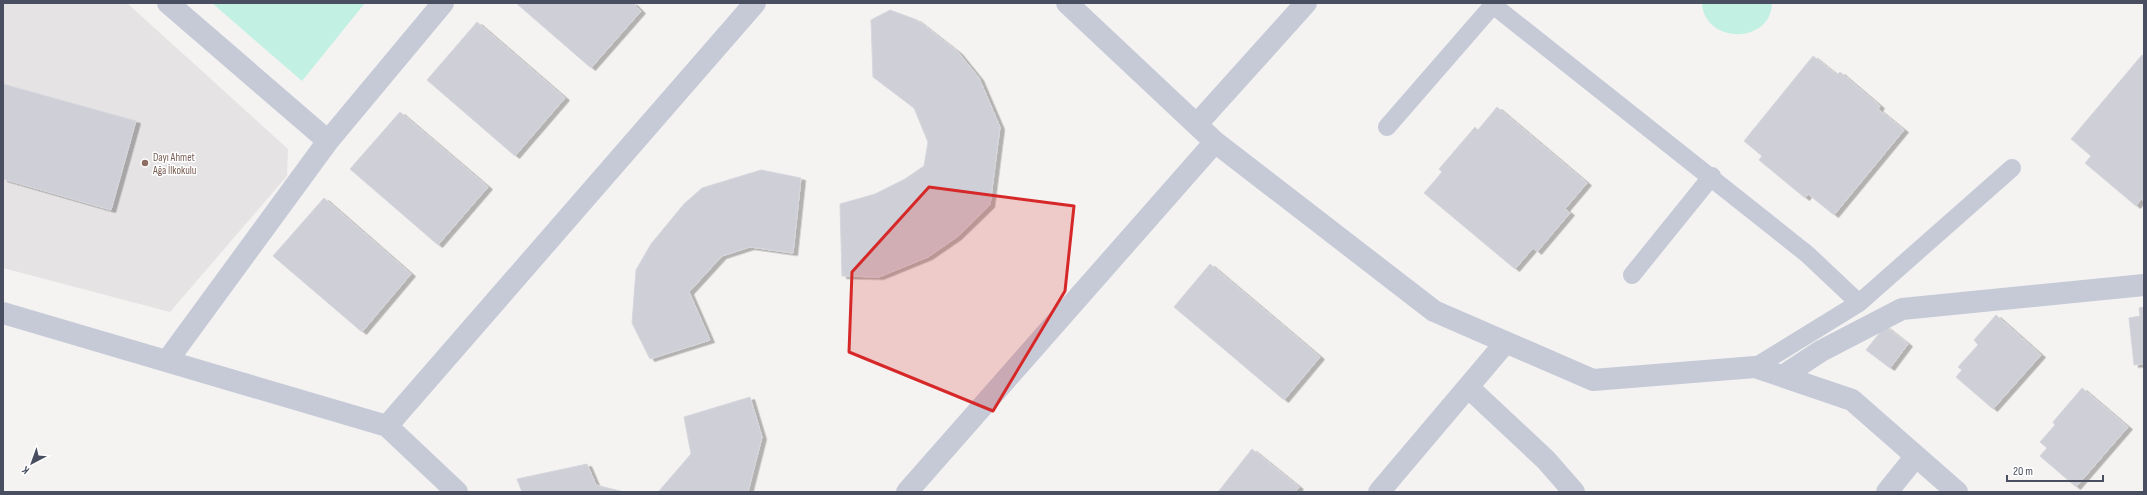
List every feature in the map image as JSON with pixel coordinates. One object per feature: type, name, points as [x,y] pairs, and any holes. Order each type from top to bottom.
[{"type":"street","points":[[168,3],[328,141]]},
{"type":"street","points":[[166,361],[328,141],[444,3]]},
{"type":"street","points":[[387,426],[755,3]]},
{"type":"street","points":[[1067,3],[1215,142],[1434,311],[1593,380],[1755,367],[1783,376],[1852,400],[1957,492]]},
{"type":"street","points":[[1197,124],[1306,3]]},
{"type":"street","points":[[907,492],[1215,142]]},
{"type":"street","points":[[1783,376],[1821,350],[1902,309],[2144,285]]},
{"type":"street","points":[[3,312],[387,426],[457,492]]},
{"type":"street","points":[[1380,492],[1506,342]]},
{"type":"street","points":[[1468,387],[1546,460],[1574,492]]},
{"type":"street","points":[[1887,492],[1916,456]]},
{"type":"lane","points":[[1387,127],[1493,5],[1712,176],[1807,254],[1859,303]]},
{"type":"lane","points":[[1755,367],[1859,303],[2012,168]]},
{"type":"lane","points":[[1632,274],[1712,176]]},
{"type":"highlighted area","points":[[929,187],[1074,206],[1065,291],[993,411],[849,352],[852,272]]},
{"type":"shaded area","name":"Dayı Ahmet Ağa İlkokulu","points":[[3,3],[127,3],[288,149],[287,176],[170,312],[3,268]]},
{"type":"green space","points":[[212,3],[365,3],[302,81]]},
{"type":"green space","points":[[1702,3],[1772,3],[1769,17],[1761,26],[1750,32],[1737,34],[1725,32],[1714,26],[1706,16]]},
{"type":"building","points":[[516,3],[633,3],[641,11],[591,68]]},
{"type":"building","points":[[890,10],[917,20],[958,52],[979,78],[1000,127],[990,205],[957,237],[928,257],[879,277],[842,276],[840,204],[875,194],[905,179],[924,166],[928,142],[914,108],[873,77],[871,20]]},
{"type":"building","points":[[477,22],[565,98],[515,156],[427,80]]},
{"type":"building","points":[[2142,55],[2144,57],[2144,201],[2141,199],[2136,206],[2085,163],[2091,156],[2071,139]]},
{"type":"building","points":[[1813,56],[1837,75],[1840,72],[1880,106],[1878,109],[1904,130],[1834,215],[1808,194],[1805,198],[1759,160],[1762,156],[1744,141]]},
{"type":"building","points":[[3,84],[136,121],[111,210],[3,179]]},
{"type":"building","points":[[1497,107],[1587,183],[1565,209],[1570,213],[1537,252],[1533,248],[1515,269],[1424,193],[1442,172],[1439,169],[1475,127],[1478,130]]},
{"type":"building","points":[[400,112],[488,187],[438,245],[350,169]]},
{"type":"building","points":[[761,170],[801,178],[793,253],[750,247],[722,256],[689,292],[710,340],[650,359],[632,323],[636,270],[651,244],[684,204],[702,188]]},
{"type":"building","points":[[324,198],[411,274],[362,332],[273,256]]},
{"type":"building","points":[[1210,264],[1320,357],[1284,400],[1174,307]]},
{"type":"building","points":[[2144,307],[2144,364],[2134,365],[2129,318],[2140,316],[2139,308]]},
{"type":"building","points":[[1996,315],[2041,355],[1993,409],[1956,377],[1962,370],[1958,367],[1978,345],[1974,340]]},
{"type":"building","points":[[1885,326],[1908,344],[1890,368],[1866,350]]},
{"type":"building","points":[[2082,388],[2128,427],[2076,487],[2040,456],[2047,448],[2040,442],[2055,425],[2053,422]]},
{"type":"building","points":[[750,397],[762,437],[748,492],[656,492],[659,491],[691,454],[684,417]]},
{"type":"building","points":[[1252,449],[1299,487],[1295,492],[1218,492]]},
{"type":"building","points":[[587,464],[596,485],[624,492],[522,492],[517,479]]},
{"type":"place","name":"Dayı Ahmet Ağa İlkokulu","points":[[145,163]]}]
